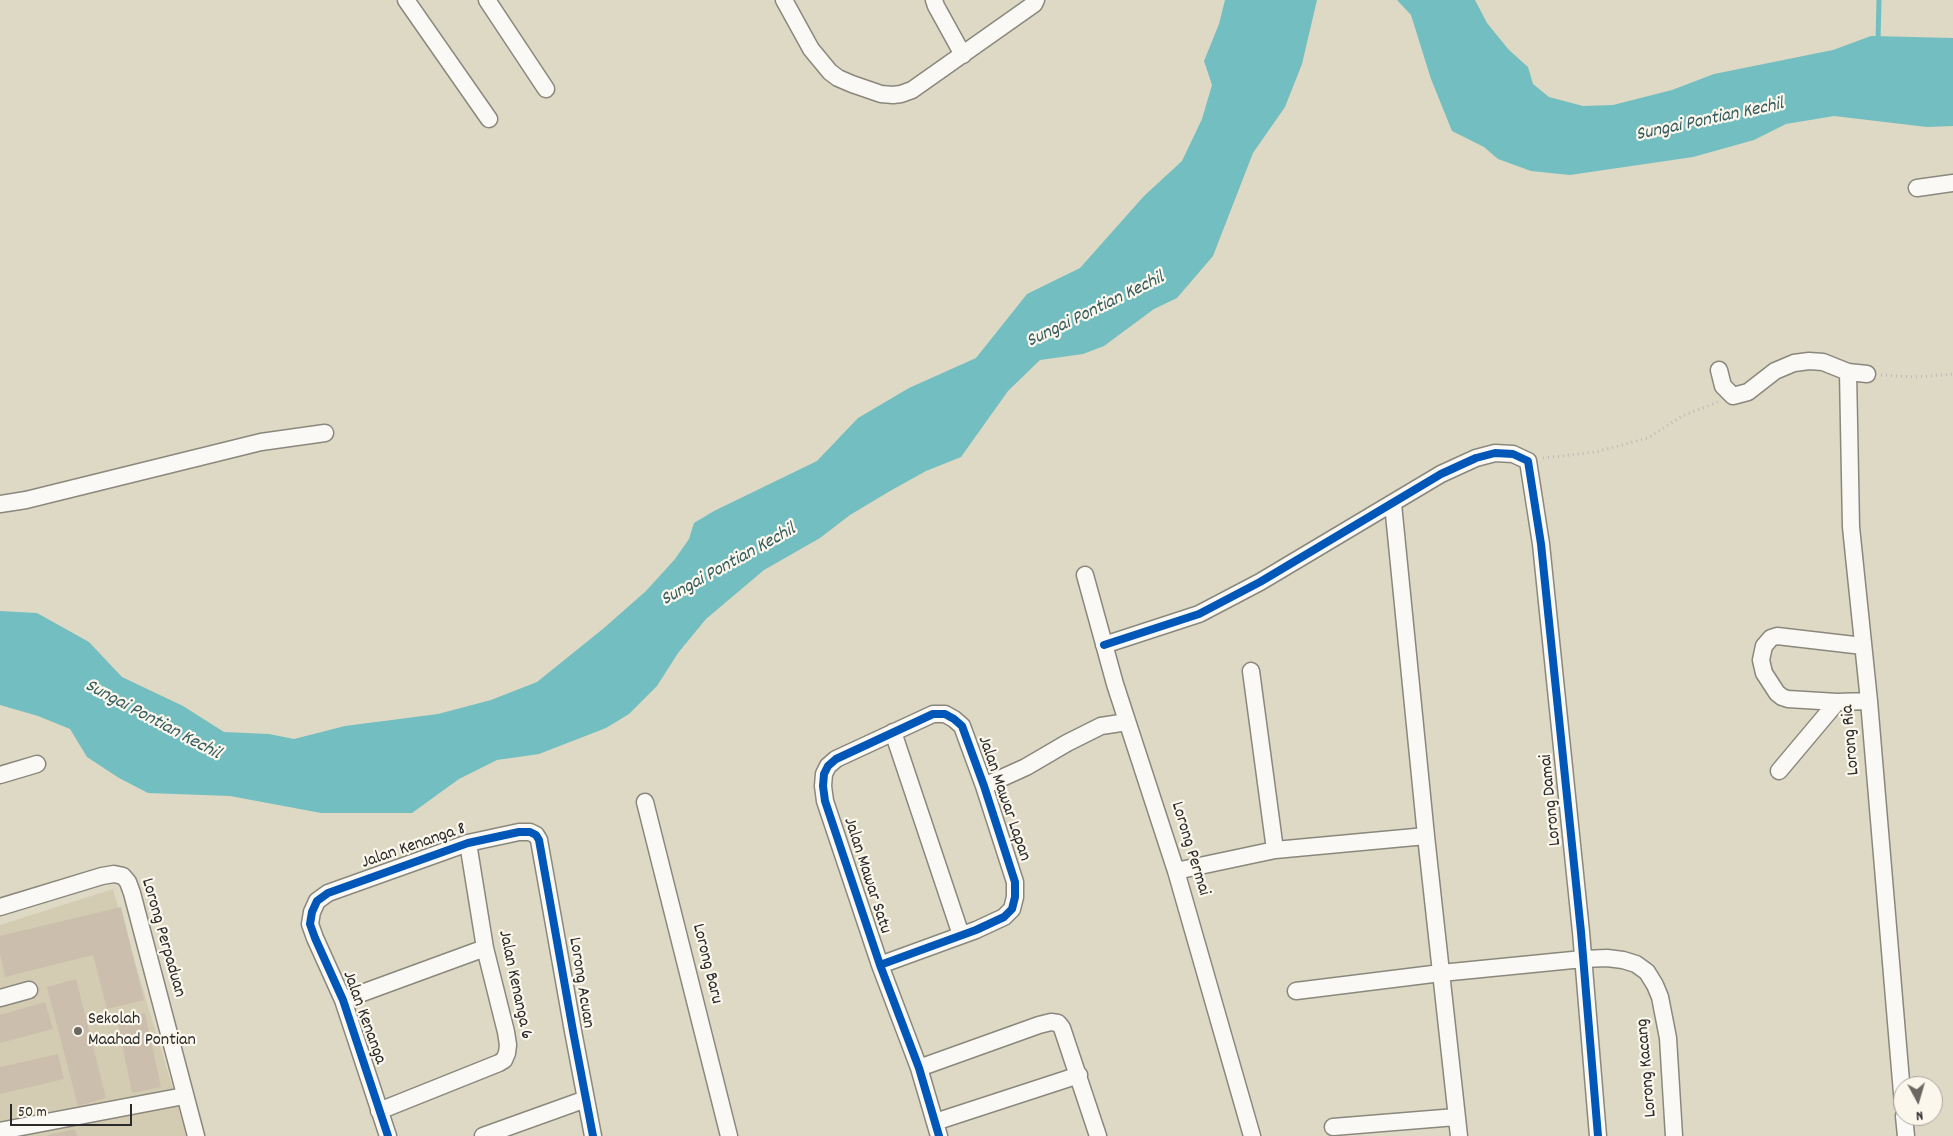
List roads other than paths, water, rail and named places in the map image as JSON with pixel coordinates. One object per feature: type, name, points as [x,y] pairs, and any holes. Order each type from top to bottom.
[{"type":"street","points":[[406,0],[489,119]]},
{"type":"street","points":[[487,0],[546,89]]},
{"type":"street","points":[[784,0],[811,49],[820,61],[838,78],[881,94],[902,94],[912,90],[1034,4],[1036,0]]},
{"type":"street","points":[[934,0],[962,55]]},
{"type":"street","points":[[1917,188],[1953,183]]},
{"type":"street","points":[[1719,370],[1723,386],[1733,396],[1748,392],[1775,371],[1794,363],[1809,360],[1823,362],[1848,372],[1867,374]]},
{"type":"street","name":"Lorong Ria","points":[[1848,372],[1851,527],[1869,701],[1901,1076]]},
{"type":"street","points":[[0,504],[26,500],[260,442],[325,434]]},
{"type":"street","name":"Lorong Damai","points":[[1393,504],[1441,474],[1476,458],[1495,453],[1513,454],[1528,461],[1540,544],[1583,959],[1598,1136]]},
{"type":"street","points":[[1104,645],[1199,614],[1260,582],[1393,504],[1440,973],[1459,1136]]},
{"type":"street","name":"Lorong Permai","points":[[1085,575],[1127,722],[1176,871],[1252,1136]]},
{"type":"street","points":[[1864,646],[1777,636],[1771,638],[1764,646],[1761,660],[1764,673],[1777,693],[1782,697],[1837,702],[1869,701]]},
{"type":"street","points":[[1251,671],[1275,850]]},
{"type":"street","points":[[1779,771],[1837,702]]},
{"type":"street","name":"Jalan Mawar Satu","points":[[937,1129],[919,1068],[880,965],[826,801],[823,786],[824,774],[828,766],[836,759],[933,714],[945,714],[954,718],[962,726]]},
{"type":"street","points":[[984,786],[1026,767],[1101,726],[1127,722]]},
{"type":"street","name":"Jalan Mawar Lapan","points":[[961,935],[1004,917],[1012,909],[1015,897],[1015,882],[984,786],[962,726]]},
{"type":"street","points":[[880,965],[961,935],[893,732]]},
{"type":"street","points":[[0,775],[37,764]]},
{"type":"street","name":"Lorong Baru","points":[[645,802],[729,1136]]},
{"type":"street","name":"Jalan Kenanga 8","points":[[312,912],[318,901],[328,893],[468,843],[519,832],[530,832],[536,835]]},
{"type":"street","name":"Lorong Acuan","points":[[536,835],[540,840],[594,1136]]},
{"type":"street","points":[[1176,871],[1275,850],[1426,836]]},
{"type":"street","name":"Jalan Kenanga 6","points":[[379,1111],[504,1060],[508,1045],[506,1032],[485,948],[468,843]]},
{"type":"street","name":"Lorong Perpaduan","points":[[0,907],[102,876],[114,874],[123,876],[128,882],[132,893],[196,1136]]},
{"type":"street","name":"Jalan Kenanga","points":[[312,912],[310,924],[343,1000],[388,1136]]},
{"type":"street","points":[[343,1000],[485,948]]},
{"type":"street","name":"Lorong Kacang","points":[[1296,991],[1440,973],[1583,959],[1607,958],[1636,964],[1647,972],[1655,984],[1660,997],[1668,1038],[1674,1136]]},
{"type":"street","points":[[0,998],[29,990]]},
{"type":"street","points":[[919,1068],[1045,1023],[1058,1023],[1062,1028],[1079,1076],[1098,1136]]},
{"type":"street","points":[[937,1129],[1079,1076]]},
{"type":"street","points":[[0,1131],[184,1096]]},
{"type":"street","points":[[483,1136],[586,1099]]},
{"type":"street","points":[[1333,1127],[1456,1117]]},
{"type":"water","name":"Sungai Pontian Kechil","points":[[1225,0],[1317,0],[1302,64],[1285,107],[1253,153],[1213,256],[1177,298],[1154,309],[1104,346],[1083,354],[1040,360],[1008,391],[961,457],[926,471],[890,491],[850,515],[820,538],[764,570],[706,619],[678,653],[657,686],[629,714],[606,728],[539,754],[497,760],[459,779],[412,813],[321,813],[230,796],[148,793],[119,778],[87,757],[70,729],[38,716],[0,705],[0,611],[37,613],[89,642],[122,677],[183,706],[224,732],[269,734],[294,739],[345,726],[438,714],[491,700],[537,682],[646,591],[675,559],[689,539],[694,523],[714,511],[817,461],[858,418],[909,388],[976,358],[1027,294],[1080,268],[1144,196],[1182,161],[1202,119],[1212,85],[1204,61],[1219,24]]},
{"type":"water","name":"Sungai Pontian Kechil","points":[[1397,0],[1475,0],[1487,23],[1509,50],[1528,67],[1533,84],[1549,97],[1583,106],[1613,105],[1672,90],[1714,74],[1833,50],[1871,36],[1953,38],[1953,126],[1927,127],[1834,116],[1786,124],[1754,140],[1693,157],[1570,175],[1531,171],[1498,159],[1484,147],[1452,131],[1431,79],[1411,15]]},
{"type":"waterway","points":[[1878,42],[1879,0]]},
{"type":"place","name":"Sekolah Maahad Pontian","points":[[78,1031]]}]
